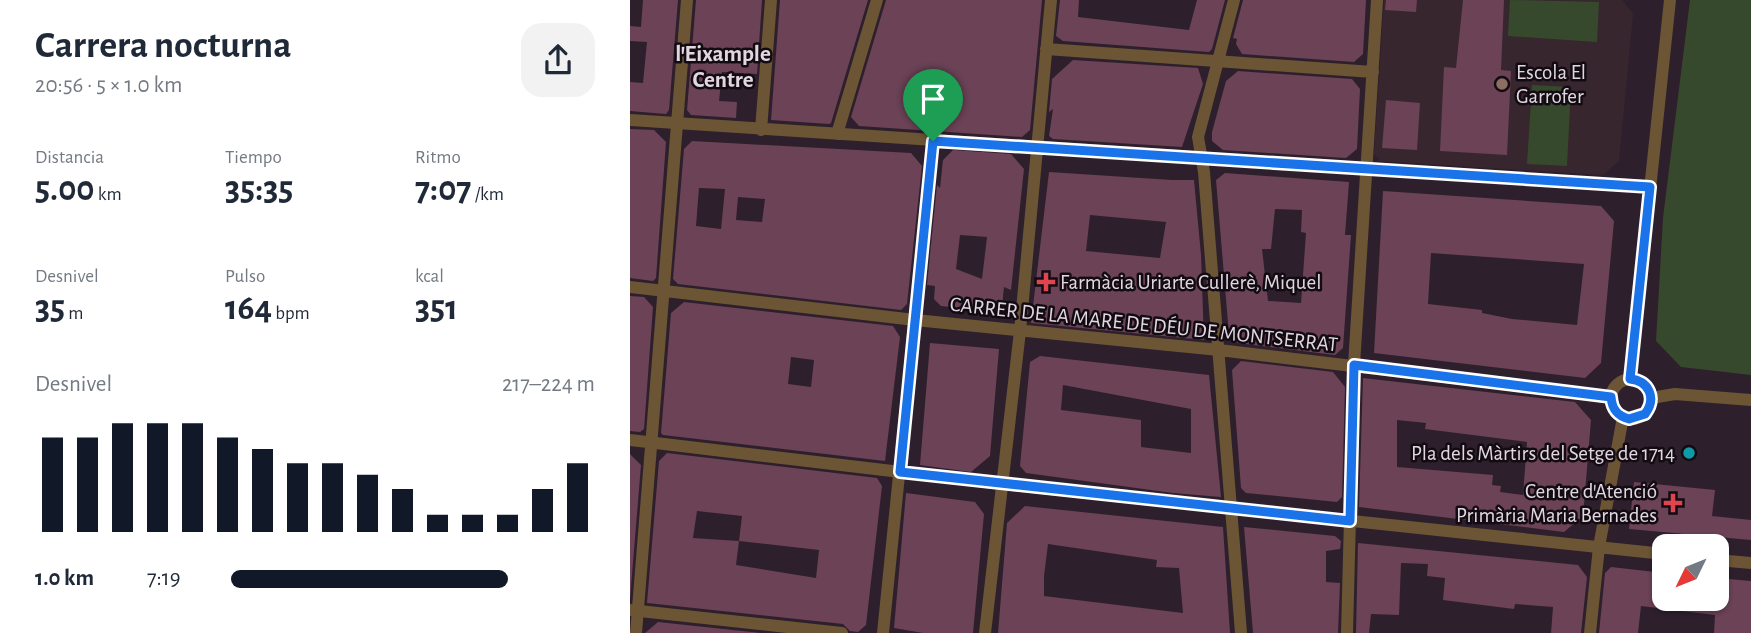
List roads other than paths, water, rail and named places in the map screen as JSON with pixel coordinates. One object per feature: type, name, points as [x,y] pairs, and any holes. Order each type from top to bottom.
[{"type":"street","points":[[636,633],[634,610],[651,442],[687,0]]},
{"type":"street","points":[[761,130],[771,0]]},
{"type":"street","points":[[837,134],[877,0]]},
{"type":"street","points":[[985,633],[1020,331],[1051,0]]},
{"type":"street","points":[[1234,0],[1199,137],[1241,633]]},
{"type":"street","points":[[1347,633],[1354,365],[1377,0]]},
{"type":"street","points":[[1630,379],[1670,0]]},
{"type":"street","points":[[1046,49],[1373,72]]},
{"type":"street","points":[[630,120],[1650,187]]},
{"type":"street","points":[[883,633],[933,141]]},
{"type":"street","name":"CARRER DE LA MARE DE DÉU DE MONTSERRAT","points":[[630,287],[915,320],[1354,365],[1611,397]]},
{"type":"street","points":[[1630,379],[1642,382],[1650,391],[1651,398],[1645,414],[1634,419],[1623,417],[1614,409],[1611,397],[1618,384],[1630,379]]},
{"type":"street","points":[[1651,398],[1675,394],[1751,400]]},
{"type":"street","points":[[1590,633],[1599,547],[1623,417]]},
{"type":"street","points":[[630,440],[1002,485],[1652,553]]},
{"type":"street","points":[[1729,561],[1751,563]]},
{"type":"street","points":[[634,610],[842,633]]},
{"type":"place","name":"Escola El Garrofer","points":[[1502,84]]},
{"type":"place","name":"Farmàcia Uriarte Cullerè, Miquel","points":[[1046,282]]},
{"type":"place","name":"Pla dels Màrtirs del Setge de 1714","points":[[1689,453]]},
{"type":"place","name":"Centre d'Atenció Primària Maria Bernades","points":[[1673,503]]},
{"type":"district","name":"l'Eixample Centre","points":[[723,66]]}]
